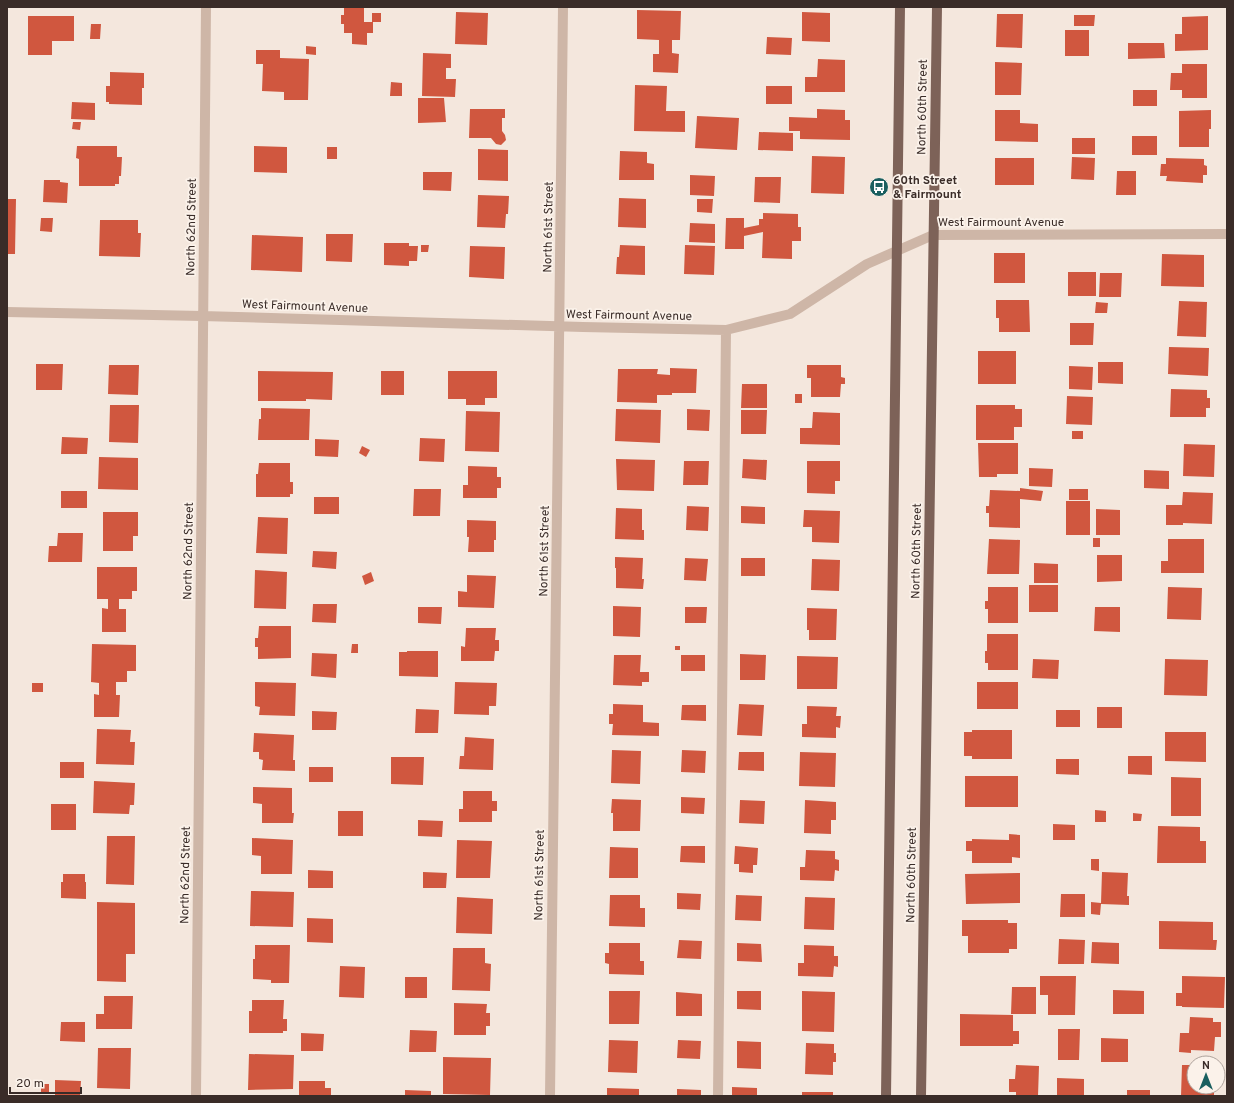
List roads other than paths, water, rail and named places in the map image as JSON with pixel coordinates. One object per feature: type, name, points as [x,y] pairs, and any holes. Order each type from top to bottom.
[{"type":"main road","name":"North 60th Street","points":[[886,1096],[900,7]]},
{"type":"main road","name":"North 60th Street","points":[[921,1096],[937,7]]},
{"type":"street","name":"North 62nd Street","points":[[196,1096],[206,7]]},
{"type":"street","name":"North 61st Street","points":[[550,1096],[563,7]]},
{"type":"street","name":"West Fairmount Avenue","points":[[7,312],[726,330],[790,314],[867,264],[933,236],[1227,234]]},
{"type":"street","points":[[718,1096],[726,330]]},
{"type":"place","name":"60th Street & Fairmount","points":[[879,187]]}]
